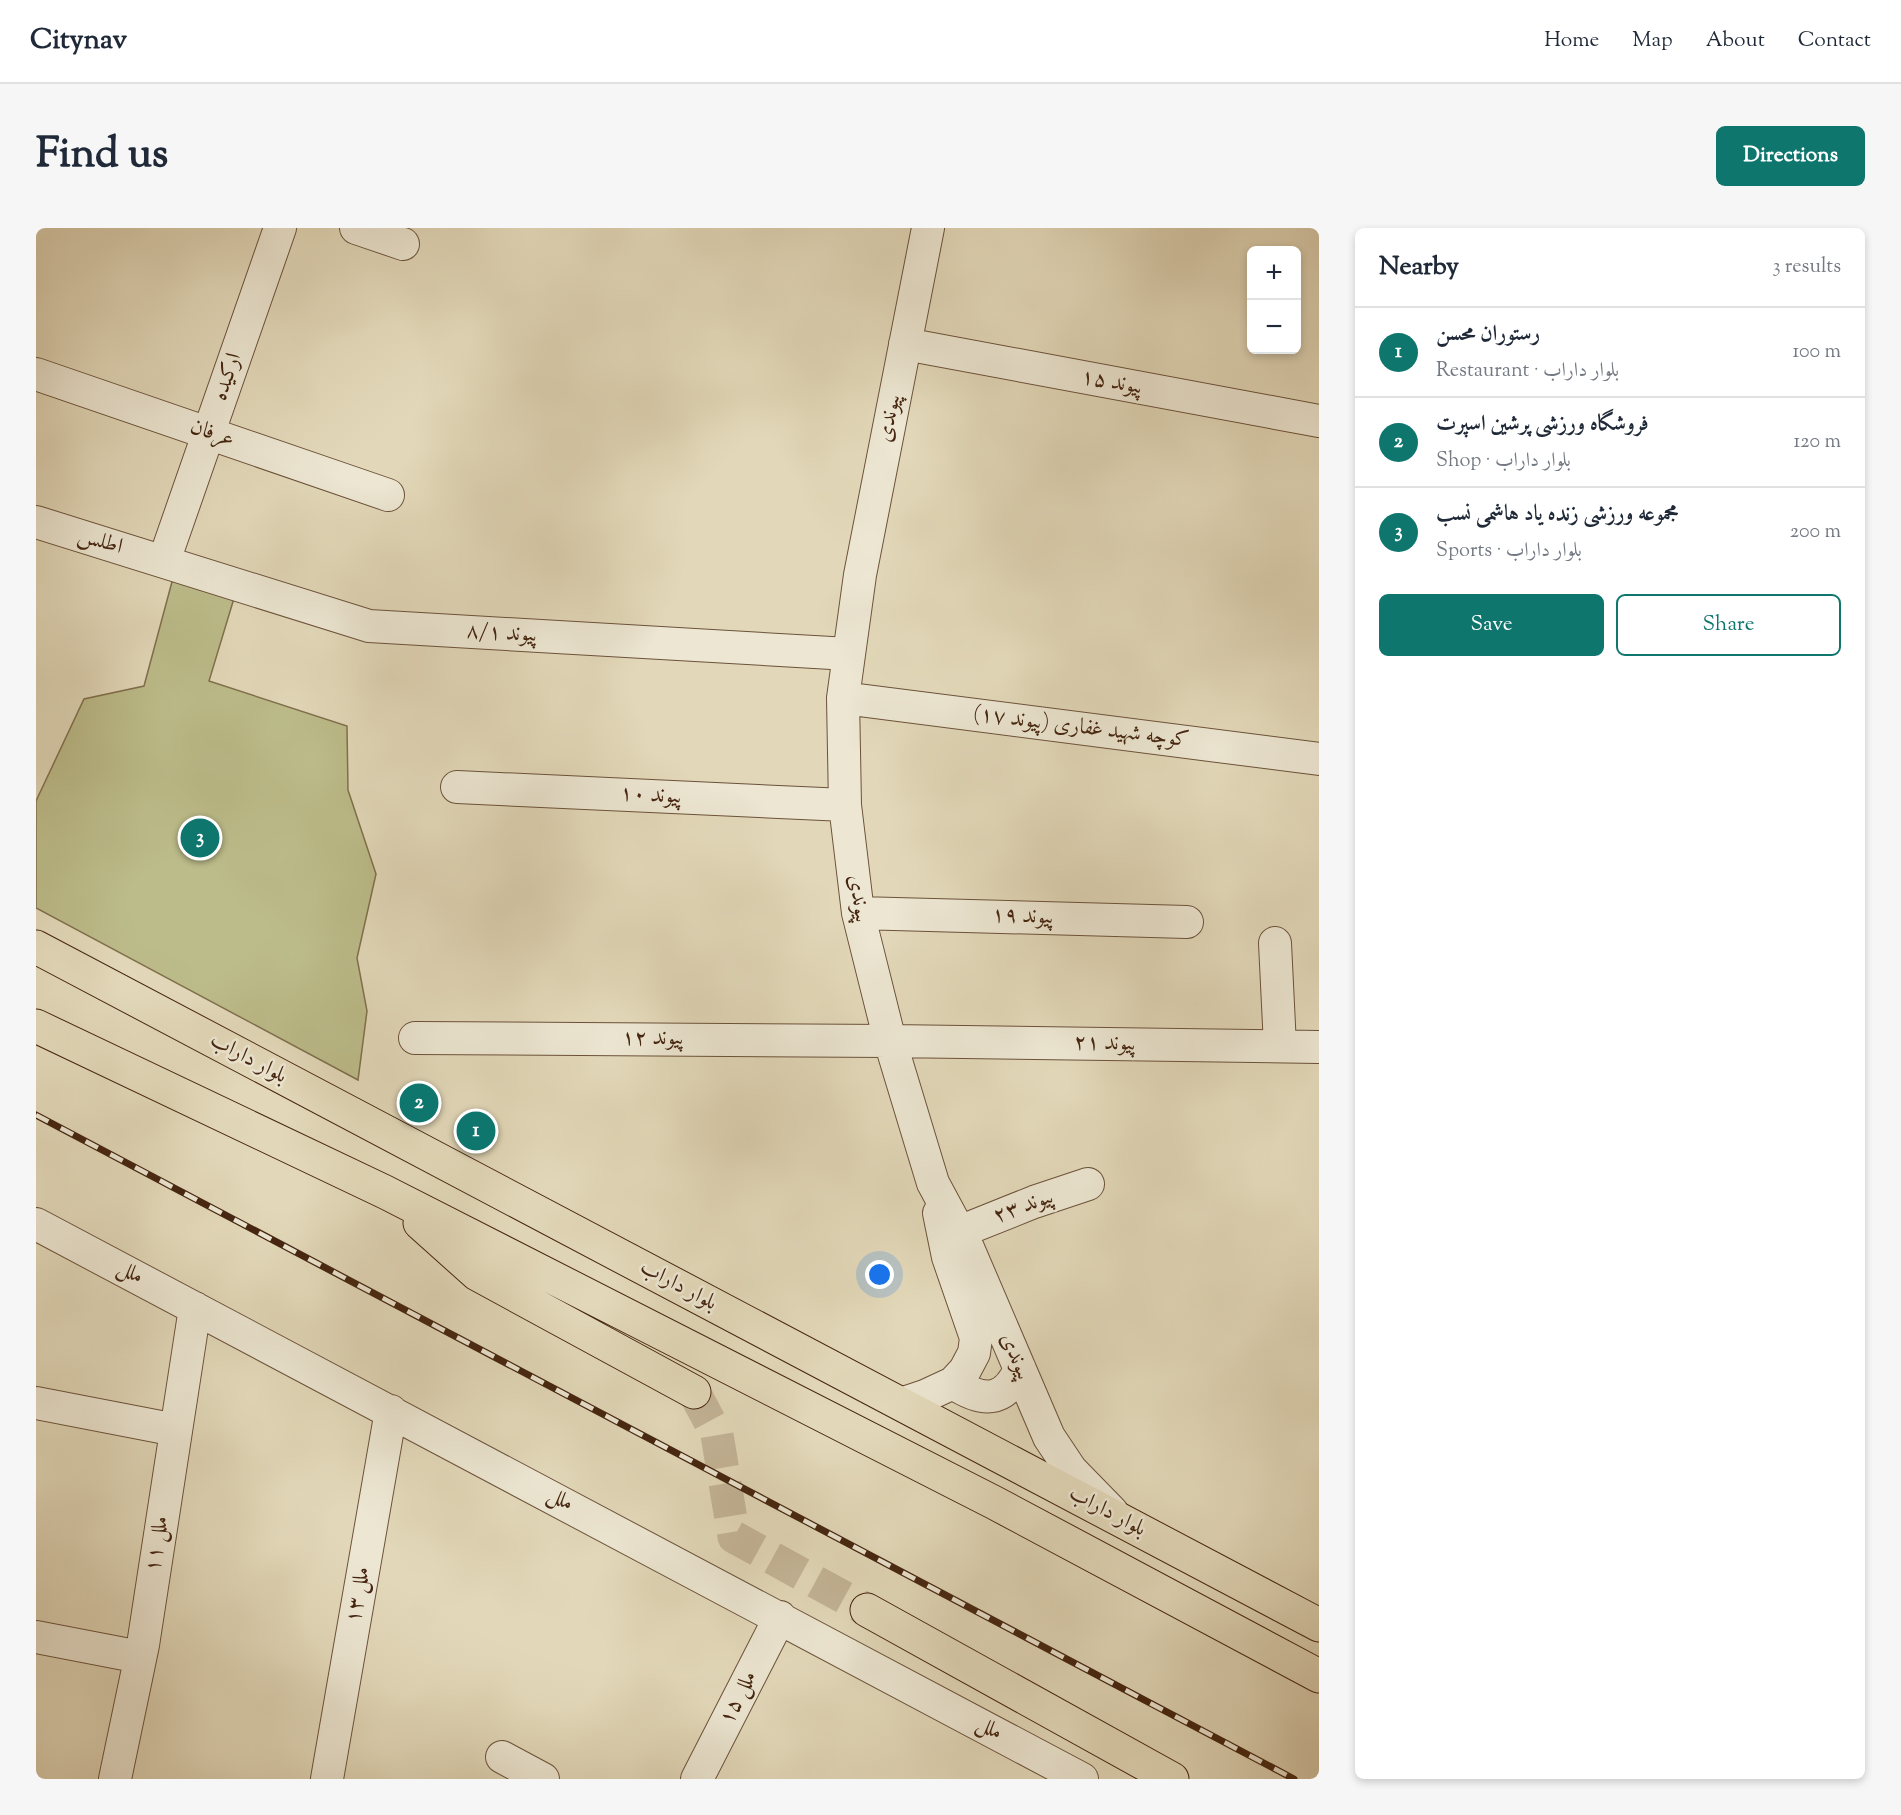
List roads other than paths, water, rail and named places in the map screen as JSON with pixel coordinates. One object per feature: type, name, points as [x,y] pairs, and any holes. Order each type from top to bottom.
[{"type":"main road","name":"بلوار داراب","points":[[36,947],[1319,1625]]},
{"type":"main road","name":"بلوار داراب","points":[[36,1026],[385,1192],[995,1503],[1319,1676]]},
{"type":"main road","points":[[385,1192],[477,1274],[694,1392]]},
{"type":"main road","points":[[867,1610],[1172,1779]]},
{"type":"street","name":"ارکیده","points":[[164,561],[280,228]]},
{"type":"street","points":[[356,228],[403,244]]},
{"type":"street","name":"پیوندی","points":[[928,228],[860,575],[843,698],[845,805],[858,913],[890,1041],[933,1183],[968,1248],[1057,1451],[1071,1470],[1118,1518]]},
{"type":"street","name":"پیوند ۱۵","points":[[905,344],[1319,421]]},
{"type":"street","name":"عرفان","points":[[36,374],[388,495]]},
{"type":"street","name":"اطلس","points":[[36,522],[164,561]]},
{"type":"street","name":"پیوند ۸/۱","points":[[164,561],[369,626],[849,654]]},
{"type":"street","name":"کوچه شهید غفاری (پیوند ۱۷)","points":[[843,698],[1319,759]]},
{"type":"street","name":"پیوند ۱۰","points":[[457,787],[845,805]]},
{"type":"street","name":"پیوند ۱۹","points":[[858,913],[1187,922]]},
{"type":"street","points":[[1275,943],[1280,1046]]},
{"type":"street","name":"پیوند ۱۲","points":[[415,1038],[890,1041]]},
{"type":"street","name":"پیوند ۲۱","points":[[890,1041],[1319,1047]]},
{"type":"street","points":[[901,1404],[953,1383],[965,1370],[974,1353],[976,1338],[948,1257],[933,1183]]},
{"type":"street","name":"پیوند ۲۳","points":[[959,1232],[1034,1202],[1088,1184]]},
{"type":"street","name":"ملل","points":[[36,1224],[1082,1779]]},
{"type":"street","name":"ملل ۱۱","points":[[115,1779],[140,1657],[195,1308]]},
{"type":"street","points":[[953,1383],[979,1396],[991,1398],[1005,1392],[1015,1380],[1020,1369]]},
{"type":"street","points":[[36,1402],[176,1430]]},
{"type":"street","name":"ملل ۱۳","points":[[327,1779],[391,1411]]},
{"type":"street","name":"ملل ۱۵","points":[[697,1779],[780,1617]]},
{"type":"street","points":[[36,1637],[140,1657]]},
{"type":"street","points":[[502,1757],[543,1779]]},
{"type":"tunnel","points":[[694,1392],[717,1435],[734,1537],[867,1610]]},
{"type":"railway","points":[[36,1115],[1294,1779]]},
{"type":"place","name":"مجموعه ورزشی زنده یاد هاشمی نسب","points":[[200,838]]},
{"type":"place","name":"فروشگاه ورزشی پرشین اسپرت","points":[[419,1103]]},
{"type":"place","name":"رستوران محسن","points":[[476,1131]]}]
